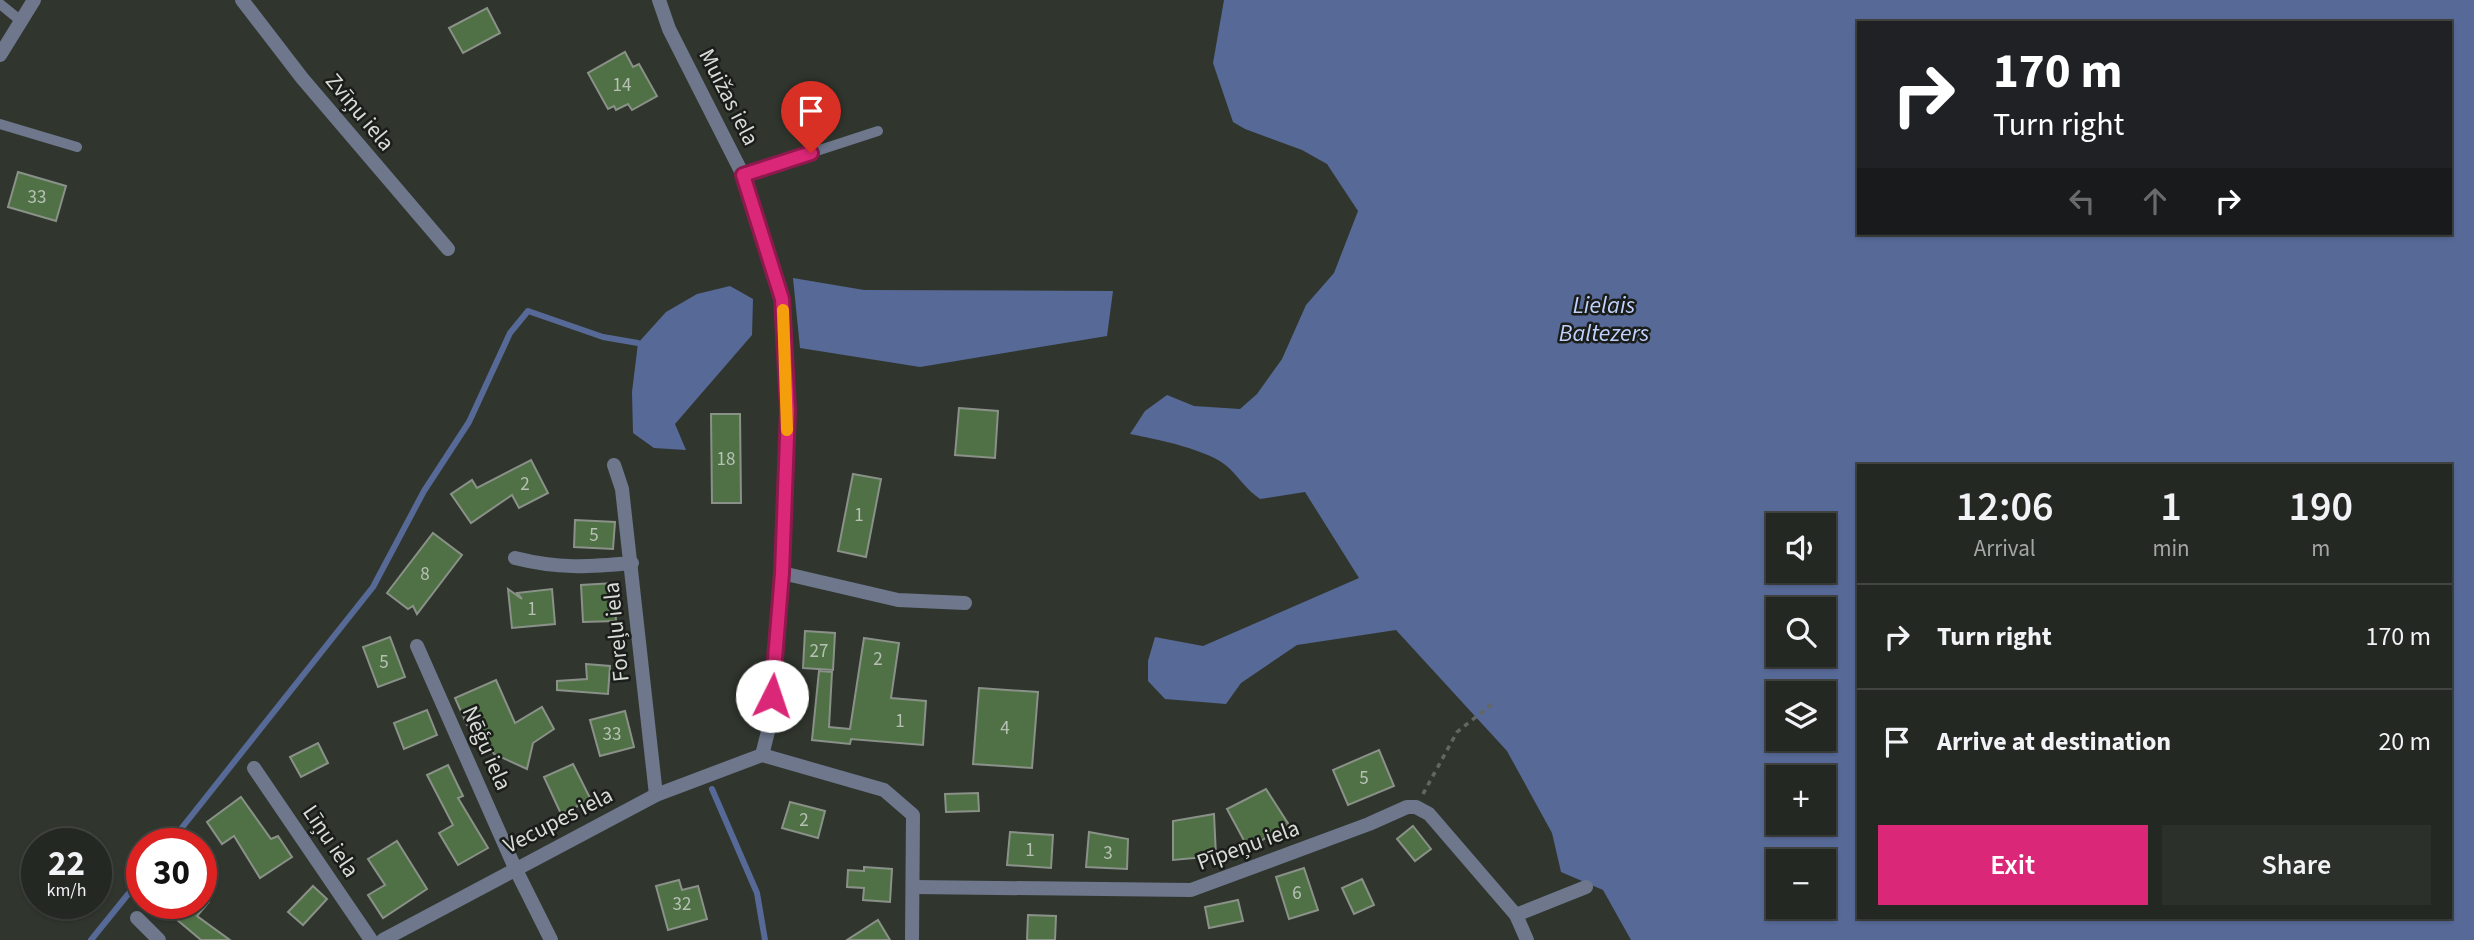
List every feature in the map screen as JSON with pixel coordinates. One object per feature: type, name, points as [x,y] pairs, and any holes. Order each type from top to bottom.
[{"type":"street","points":[[0,55],[34,0]]},
{"type":"street","name":"Zvīņu iela","points":[[242,0],[351,137],[448,249]]},
{"type":"street","name":"Muižas iela","points":[[659,0],[670,29],[743,175],[782,299],[788,410],[782,573],[771,720],[762,755]]},
{"type":"street","name":"Foreļu iela","points":[[614,465],[622,489],[632,563],[656,795]]},
{"type":"street","points":[[515,558],[549,566],[580,567],[632,563]]},
{"type":"street","points":[[782,573],[898,600],[965,603]]},
{"type":"street","name":"Nēģu iela","points":[[417,646],[515,868],[551,940]]},
{"type":"street","points":[[762,755],[884,790],[913,815],[912,940]]},
{"type":"street","name":"Vecupes iela","points":[[383,940],[656,795],[762,755]]},
{"type":"street","name":"Līņu iela","points":[[254,768],[371,940]]},
{"type":"street","name":"Pīpeņu iela","points":[[914,887],[1191,890],[1408,807],[1416,807]]},
{"type":"street","points":[[1416,807],[1429,814],[1516,915],[1527,940]]},
{"type":"street","points":[[1516,915],[1586,887]]},
{"type":"street","points":[[137,919],[159,940]]},
{"type":"lane","points":[[0,4],[21,21]]},
{"type":"lane","points":[[0,124],[77,147]]},
{"type":"lane","points":[[743,175],[878,131]]},
{"type":"path","points":[[1416,807],[1457,732],[1496,701]]},
{"type":"water","name":"Lielais Baltezers","points":[[1224,0],[2474,0],[2474,940],[1631,940],[1603,890],[1561,872],[1552,833],[1507,751],[1396,630],[1297,645],[1241,683],[1226,704],[1165,699],[1148,681],[1148,661],[1155,637],[1203,646],[1359,578],[1305,492],[1260,499],[1229,468],[1210,456],[1182,446],[1130,434],[1145,411],[1167,395],[1194,406],[1240,409],[1257,394],[1282,359],[1306,305],[1334,273],[1358,211],[1327,164],[1302,150],[1233,122],[1213,63]]},
{"type":"water","points":[[793,278],[864,290],[1113,291],[1107,336],[920,367],[800,348]]},
{"type":"water","points":[[730,286],[753,299],[752,335],[675,424],[686,450],[654,448],[633,433],[632,392],[638,343],[666,312],[697,294]]},
{"type":"building","points":[[487,8],[500,33],[463,53],[449,28]]},
{"type":"building","points":[[625,52],[633,67],[639,64],[657,96],[632,110],[628,104],[616,110],[614,106],[608,109],[588,73]]},
{"type":"building","points":[[18,172],[66,186],[56,221],[8,207]]},
{"type":"building","points":[[959,408],[998,411],[995,458],[955,455]]},
{"type":"building","points":[[711,414],[740,414],[741,503],[712,503]]},
{"type":"building","points":[[531,460],[548,493],[519,508],[512,495],[471,523],[451,494],[472,480],[477,488]]},
{"type":"building","points":[[853,474],[881,479],[866,557],[838,551]]},
{"type":"building","points":[[575,520],[615,522],[613,549],[574,547]]},
{"type":"building","points":[[433,533],[462,555],[417,614],[413,606],[408,609],[387,593]]},
{"type":"building","points":[[614,583],[616,621],[583,622],[581,585]]},
{"type":"building","points":[[508,589],[522,599],[517,593],[552,589],[555,624],[512,628]]},
{"type":"building","points":[[805,631],[835,633],[833,670],[803,668]]},
{"type":"building","points":[[390,637],[405,677],[378,687],[363,647]]},
{"type":"building","points":[[864,638],[899,643],[891,698],[926,701],[923,745],[851,739],[850,744],[812,740],[819,671],[832,672],[829,727],[850,729]]},
{"type":"building","points":[[586,664],[610,666],[608,694],[557,690],[557,681],[587,679]]},
{"type":"building","points":[[496,680],[515,723],[542,707],[554,729],[533,743],[527,769],[494,754],[473,722],[467,725],[455,698]]},
{"type":"building","points":[[979,688],[1038,692],[1032,768],[973,764]]},
{"type":"building","points":[[427,710],[437,735],[404,749],[394,723]]},
{"type":"building","points":[[625,711],[634,747],[600,756],[590,720]]},
{"type":"building","points":[[318,743],[328,763],[301,777],[290,757]]},
{"type":"building","points":[[1379,750],[1394,786],[1348,805],[1333,770]]},
{"type":"building","points":[[573,764],[591,800],[561,814],[544,777]]},
{"type":"building","points":[[448,765],[463,796],[458,798],[488,848],[458,865],[439,833],[453,825],[427,775]]},
{"type":"building","points":[[1266,789],[1289,825],[1248,848],[1227,809]]},
{"type":"building","points":[[978,793],[979,811],[946,812],[945,794]]},
{"type":"building","points":[[241,797],[271,839],[278,836],[292,857],[260,878],[234,836],[222,844],[217,837],[217,828],[211,828],[207,822]]},
{"type":"building","points":[[790,802],[825,811],[818,838],[782,828]]},
{"type":"building","points":[[1214,814],[1216,856],[1173,860],[1173,821]]},
{"type":"building","points":[[1413,826],[1431,849],[1415,861],[1397,839]]},
{"type":"building","points":[[1010,832],[1053,835],[1051,868],[1007,865]]},
{"type":"building","points":[[1089,832],[1128,839],[1127,869],[1086,867]]},
{"type":"building","points":[[397,841],[427,889],[383,918],[368,895],[385,885],[368,859]]},
{"type":"building","points":[[864,867],[892,869],[890,902],[863,900],[864,888],[847,887],[848,870],[864,871]]},
{"type":"building","points":[[1304,868],[1318,910],[1289,919],[1276,877]]},
{"type":"building","points":[[1362,879],[1374,905],[1354,914],[1342,888]]},
{"type":"building","points":[[679,880],[682,890],[698,886],[707,919],[668,930],[656,886]]},
{"type":"building","points":[[313,886],[327,899],[303,925],[288,912]]},
{"type":"building","points":[[1238,900],[1243,921],[1209,928],[1205,907]]},
{"type":"building","points":[[1028,915],[1056,916],[1055,940],[1027,940]]},
{"type":"building","points":[[176,919],[201,919],[230,940],[201,940]]},
{"type":"building","points":[[878,920],[890,940],[847,940]]},
{"type":"waterway","points":[[182,828],[373,587],[424,491],[469,422],[510,333],[528,311],[603,337],[638,343]]},
{"type":"waterway","points":[[712,789],[757,893],[765,940]]},
{"type":"waterway","points":[[91,940],[126,897]]},
{"type":"slow traffic","points":[[783,310],[787,430]]},
{"type":"route","points":[[772,696],[782,573],[788,410],[782,299],[743,175],[811,153]]}]
